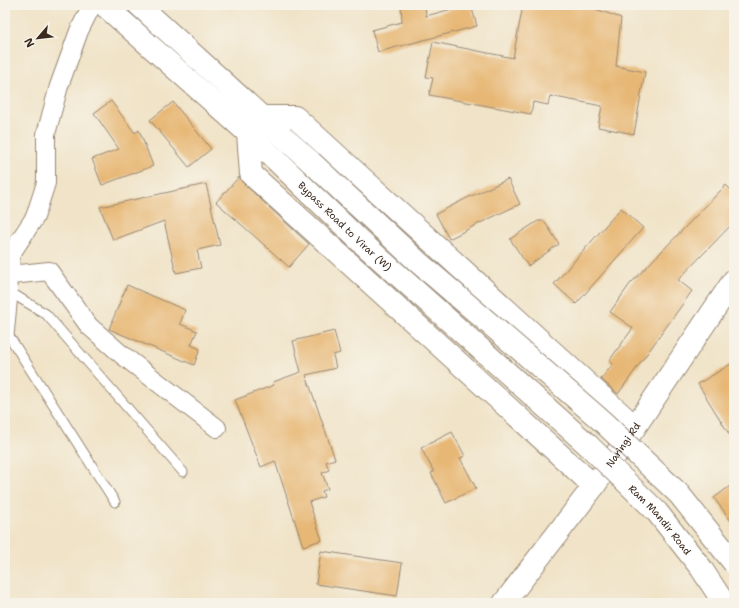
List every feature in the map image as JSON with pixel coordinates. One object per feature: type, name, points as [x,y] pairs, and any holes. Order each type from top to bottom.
[{"type":"main road","name":"Bypass Road to Virar (W)","points":[[104,5],[248,133],[360,241],[588,445]]},
{"type":"main road","points":[[140,5],[263,117],[418,262],[603,422],[679,494],[734,562]]},
{"type":"main road","points":[[263,117],[295,117],[635,427]]},
{"type":"main road","points":[[248,133],[251,174],[594,486]]},
{"type":"main road","name":"Naringi Rd","points":[[504,603],[594,486],[734,280]]},
{"type":"main road","name":"Ram Mandir Road","points":[[588,445],[657,512],[701,568],[724,603]]},
{"type":"street","points":[[92,5],[79,31],[59,86],[46,134],[46,183],[35,218],[9,264],[49,271],[89,326],[121,354],[217,428]]},
{"type":"lane","points":[[9,264],[13,294],[9,336],[115,502]]},
{"type":"lane","points":[[13,294],[46,314],[183,472]]},
{"type":"building","points":[[401,5],[425,5],[426,16],[471,5],[477,26],[378,52],[372,30],[402,22]]},
{"type":"building","points":[[523,5],[584,5],[621,18],[616,66],[645,72],[634,134],[598,127],[602,106],[550,96],[548,105],[533,102],[531,114],[429,95],[433,78],[426,77],[433,42],[513,58]]},
{"type":"building","points":[[111,101],[135,133],[139,130],[153,166],[102,185],[92,159],[119,149],[94,113]]},
{"type":"building","points":[[173,102],[211,149],[189,167],[150,120]]},
{"type":"building","points":[[239,177],[243,183],[309,244],[289,267],[216,202]]},
{"type":"building","points":[[508,179],[520,204],[449,239],[436,214]]},
{"type":"building","points":[[206,184],[220,245],[197,250],[201,268],[176,273],[164,221],[113,240],[100,207]]},
{"type":"building","points":[[726,185],[734,193],[734,222],[678,280],[692,291],[618,394],[601,379],[613,364],[609,361],[633,328],[610,312],[630,284]]},
{"type":"building","points":[[621,208],[643,228],[576,304],[554,284]]},
{"type":"building","points":[[538,221],[544,221],[559,244],[528,266],[510,239]]},
{"type":"building","points":[[127,285],[185,310],[180,324],[197,331],[191,345],[200,349],[194,365],[109,329]]},
{"type":"building","points":[[334,331],[340,353],[333,355],[336,368],[306,375],[335,459],[326,462],[329,470],[322,473],[328,489],[322,491],[324,497],[309,502],[322,540],[303,546],[275,461],[261,467],[235,400],[274,385],[273,382],[301,372],[293,341]]},
{"type":"building","points":[[734,362],[734,442],[698,384]]},
{"type":"building","points":[[452,432],[465,456],[460,458],[476,488],[446,503],[431,473],[434,472],[421,448]]},
{"type":"building","points":[[734,483],[734,525],[714,498]]},
{"type":"building","points":[[321,551],[402,563],[397,596],[316,584]]}]
